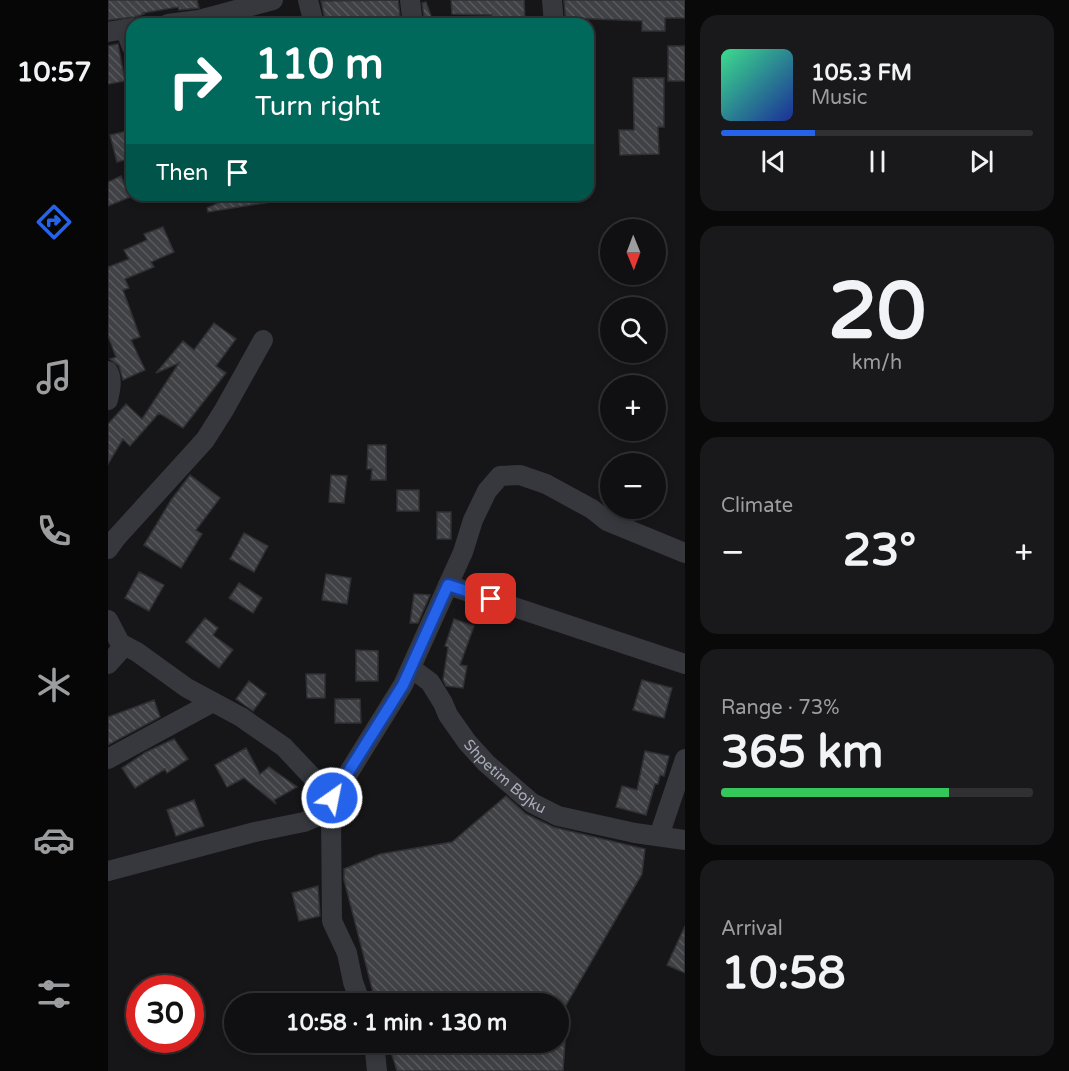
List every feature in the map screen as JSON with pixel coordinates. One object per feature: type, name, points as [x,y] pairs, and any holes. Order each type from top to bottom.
[{"type":"street","points":[[206,18],[273,0]]},
{"type":"street","points":[[308,0],[312,18]]},
{"type":"street","points":[[410,0],[412,18]]},
{"type":"street","points":[[552,0],[554,18]]},
{"type":"street","points":[[108,549],[205,440],[263,340]]},
{"type":"street","points":[[108,371],[111,386],[108,400]]},
{"type":"street","points":[[108,871],[255,832],[304,822],[323,814],[403,685],[463,552],[473,520],[487,491],[500,476],[520,475],[546,484],[592,509],[607,521],[685,554]]},
{"type":"street","points":[[448,585],[685,664]]},
{"type":"street","points":[[108,620],[120,643],[124,646],[137,652],[187,688],[241,717],[284,747],[330,802],[332,921],[347,953],[358,993]]},
{"type":"street","points":[[108,664],[124,646]]},
{"type":"street","name":"Shpetim Bojku","points":[[411,668],[430,682],[448,715],[486,764],[532,803],[558,816],[635,833],[685,840]]},
{"type":"street","points":[[108,759],[213,702]]},
{"type":"street","points":[[659,836],[685,759]]},
{"type":"street","points":[[375,1053],[377,1071]]},
{"type":"building","points":[[108,0],[197,0],[199,8],[179,10],[178,7],[143,13],[135,17],[108,20]]},
{"type":"building","points":[[398,0],[400,18],[325,18],[321,1]]},
{"type":"building","points":[[451,0],[524,0],[525,18],[452,14]]},
{"type":"building","points":[[564,0],[685,0],[685,18],[665,18],[665,31],[642,31],[642,21],[566,18]]},
{"type":"building","points":[[426,2],[432,18],[424,18],[422,3]]},
{"type":"building","points":[[118,44],[125,81],[108,84],[108,46]]},
{"type":"building","points":[[668,46],[685,46],[685,81],[668,81]]},
{"type":"building","points":[[633,78],[664,78],[664,127],[658,127],[659,154],[620,155],[619,130],[634,130]]},
{"type":"building","points":[[126,131],[126,160],[117,162],[110,135]]},
{"type":"building","points":[[121,176],[126,188],[126,199],[108,206],[108,182]]},
{"type":"building","points":[[223,201],[270,201],[208,212],[207,208]]},
{"type":"building","points":[[163,227],[174,252],[151,262],[154,267],[125,279],[129,288],[123,290],[140,337],[131,340],[145,370],[123,380],[119,366],[110,359],[116,357],[108,336],[108,267],[129,259],[124,250],[147,240],[144,234]]},
{"type":"building","points":[[214,323],[236,339],[216,366],[226,373],[183,428],[159,413],[130,446],[123,439],[108,464],[108,424],[126,404],[142,419],[179,363],[156,373],[183,341],[194,350]]},
{"type":"building","points":[[368,445],[386,445],[386,480],[371,480],[372,469],[367,469]]},
{"type":"building","points":[[190,475],[220,498],[196,530],[202,534],[181,568],[144,545],[171,500]]},
{"type":"building","points":[[331,475],[347,476],[344,503],[329,502]]},
{"type":"building","points":[[397,490],[419,490],[419,511],[397,511]]},
{"type":"building","points":[[437,512],[451,512],[451,539],[437,539]]},
{"type":"building","points":[[244,533],[268,546],[254,572],[230,559]]},
{"type":"building","points":[[139,572],[164,585],[149,611],[125,598]]},
{"type":"building","points":[[326,574],[351,578],[347,604],[322,600]]},
{"type":"building","points":[[239,583],[262,598],[253,613],[229,598]]},
{"type":"building","points":[[414,594],[430,595],[418,623],[410,623]]},
{"type":"building","points":[[205,618],[218,628],[213,635],[233,650],[219,668],[186,642]]},
{"type":"building","points":[[454,619],[474,626],[460,665],[467,666],[463,688],[446,686],[443,680],[448,647],[445,646]]},
{"type":"building","points":[[356,650],[378,651],[378,681],[356,681]]},
{"type":"building","points":[[306,674],[325,674],[325,698],[307,698]]},
{"type":"building","points":[[642,680],[672,688],[664,718],[633,710]]},
{"type":"building","points":[[249,681],[266,694],[253,711],[236,699]]},
{"type":"building","points":[[335,699],[360,699],[361,723],[335,723]]},
{"type":"building","points":[[154,700],[160,717],[108,745],[108,717]]},
{"type":"building","points":[[174,739],[188,759],[167,773],[165,769],[135,788],[122,768],[146,752]]},
{"type":"building","points":[[246,748],[260,774],[269,767],[297,787],[274,800],[276,804],[244,778],[227,787],[215,765]]},
{"type":"building","points":[[645,751],[669,756],[664,776],[660,775],[658,784],[655,784],[646,815],[616,807],[622,786],[637,790]]},
{"type":"building","points":[[506,796],[526,814],[553,827],[645,849],[642,874],[569,1000],[569,993],[373,993],[344,880],[344,869],[380,854],[452,842]]},
{"type":"building","points":[[194,800],[204,826],[176,836],[167,810]]},
{"type":"building","points":[[318,886],[320,916],[299,921],[292,893]]},
{"type":"building","points":[[685,926],[685,973],[667,965]]},
{"type":"building","points":[[391,1053],[564,1053],[563,1071],[397,1071]]},
{"type":"route","points":[[332,798],[403,685],[448,585],[491,599]]}]
